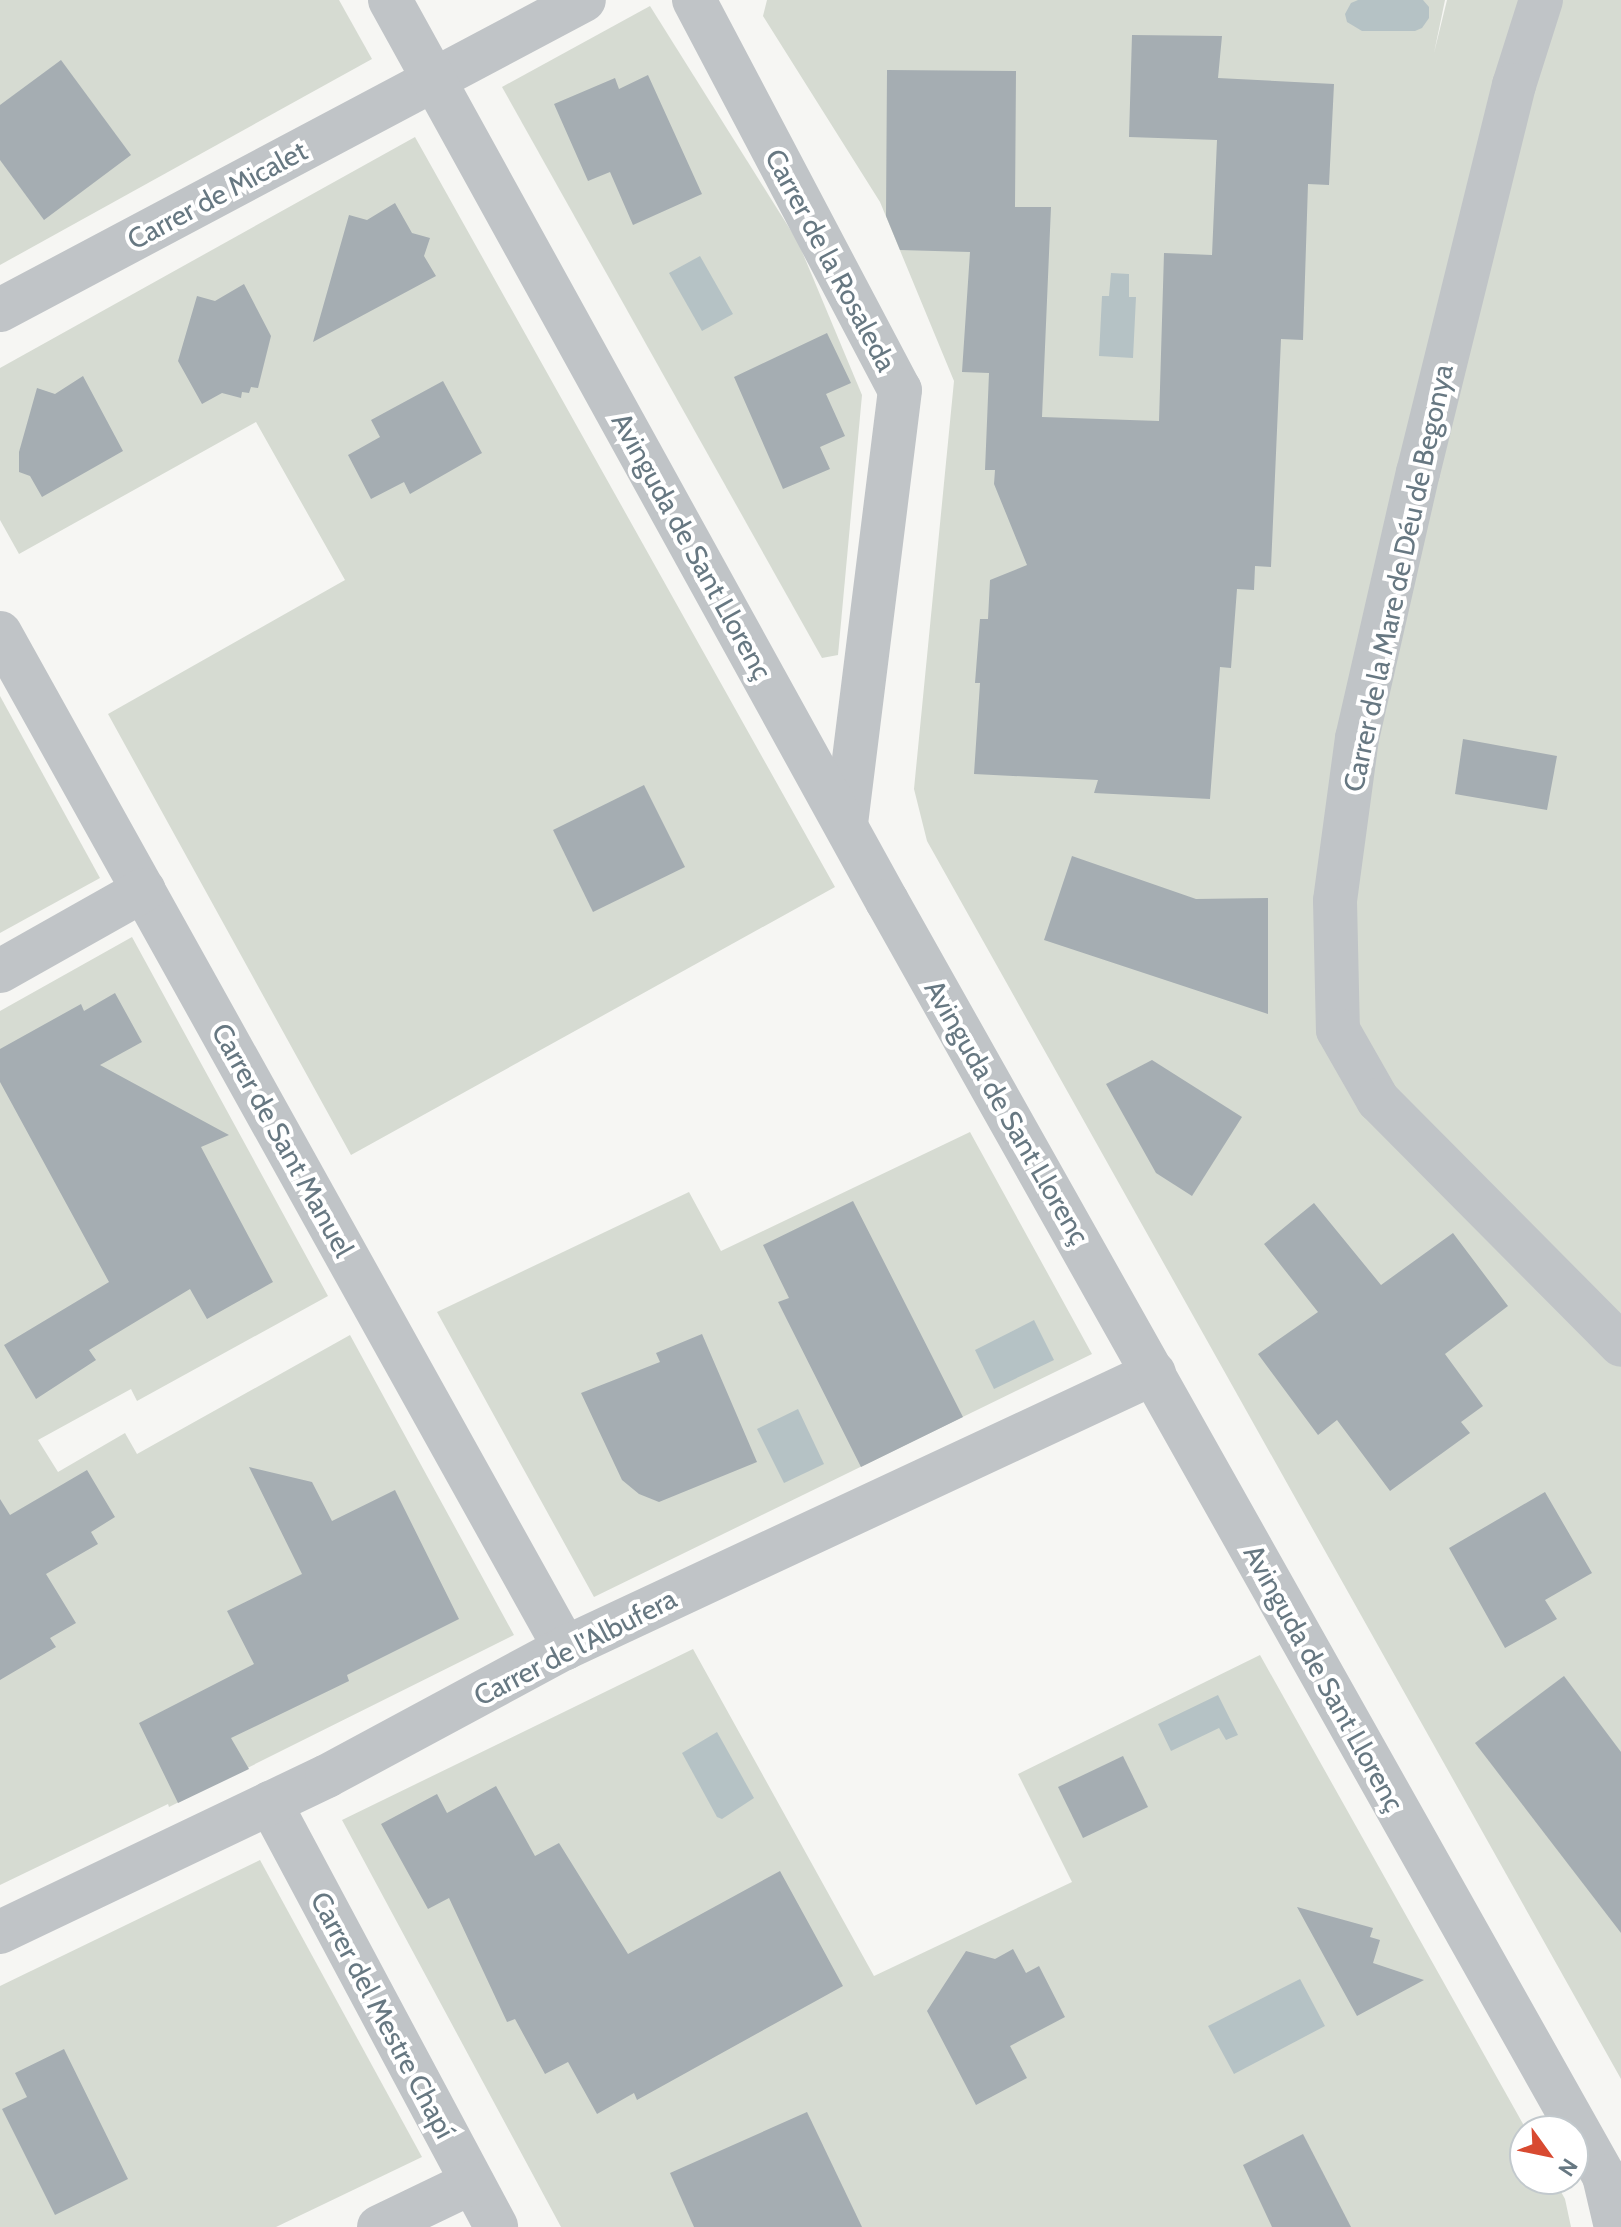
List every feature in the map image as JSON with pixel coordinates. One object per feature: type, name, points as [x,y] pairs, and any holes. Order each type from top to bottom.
[{"type":"street","name":"Avinguda de Sant Llorenç","points":[[390,0],[1604,2176],[1616,2227]]},
{"type":"street","name":"Carrer de Micalet","points":[[0,310],[584,0]]},
{"type":"street","name":"Carrer de la Rosaleda","points":[[694,0],[900,390],[846,822]]},
{"type":"street","name":"Carrer de la Mare de Déu de Begonya","points":[[1541,0],[1514,85],[1487,193],[1357,738],[1335,901],[1338,1030],[1378,1100],[1621,1345]]},
{"type":"street","name":"Carrer de Sant Manuel","points":[[0,633],[565,1648]]},
{"type":"street","points":[[0,971],[144,890]]},
{"type":"street","name":"Carrer de l'Albufera","points":[[0,1932],[270,1803],[565,1648],[1154,1373]]},
{"type":"street","name":"Carrer del Mestre Chapí","points":[[270,1803],[496,2227]]},
{"type":"street","points":[[379,2227],[471,2183]]},
{"type":"shaded area","points":[[0,0],[339,0],[372,59],[0,265]]},
{"type":"shaded area","points":[[767,0],[1445,0],[1434,53],[1447,0],[1621,0],[1621,2079],[927,841],[914,789],[954,381],[880,202],[763,16]]},
{"type":"shaded area","points":[[1358,0],[1423,0],[1429,7],[1429,18],[1422,28],[1415,31],[1362,31],[1347,22],[1345,14],[1351,3]]},
{"type":"shaded area","points":[[650,6],[798,242],[862,395],[838,655],[822,658],[502,87]]},
{"type":"shaded area","points":[[415,137],[835,887],[351,1155],[108,714],[345,580],[256,422],[19,554],[0,520],[0,368]]},
{"type":"shaded area","points":[[700,256],[733,314],[702,331],[669,273]]},
{"type":"shaded area","points":[[1111,273],[1129,274],[1129,297],[1136,297],[1133,358],[1099,356],[1102,296],[1109,296]]},
{"type":"shaded area","points":[[0,696],[100,878],[0,933]]},
{"type":"shaded area","points":[[132,937],[328,1296],[137,1401],[131,1389],[38,1440],[58,1472],[125,1433],[137,1454],[350,1335],[514,1635],[169,1807],[168,1804],[0,1885],[0,1011]]},
{"type":"shaded area","points":[[970,1132],[1092,1354],[594,1597],[437,1312],[689,1192],[721,1251]]},
{"type":"shaded area","points":[[1034,1320],[1054,1360],[994,1389],[975,1350]]},
{"type":"shaded area","points":[[798,1409],[824,1464],[784,1483],[757,1429]]},
{"type":"shaded area","points":[[693,1649],[874,1976],[1072,1882],[1018,1774],[1260,1655],[1518,2115],[1509,2115],[1509,2195],[1563,2195],[1571,2227],[561,2227],[342,1820]]},
{"type":"shaded area","points":[[1218,1695],[1238,1735],[1226,1740],[1219,1728],[1171,1751],[1158,1724]]},
{"type":"shaded area","points":[[717,1732],[754,1798],[722,1819],[717,1817],[682,1753]]},
{"type":"shaded area","points":[[260,1860],[422,2157],[276,2227],[0,2227],[0,1986]]},
{"type":"shaded area","points":[[1300,1979],[1325,2026],[1234,2074],[1208,2026]]},
{"type":"building","points":[[1132,35],[1222,36],[1218,78],[1334,84],[1329,185],[1308,184],[1303,340],[1281,339],[1271,567],[1255,566],[1254,590],[1237,589],[1231,668],[1220,667],[1210,799],[1094,793],[1098,780],[974,774],[980,683],[975,683],[980,619],[988,619],[990,580],[1027,565],[994,484],[995,470],[985,470],[989,373],[962,372],[970,252],[900,250],[886,216],[887,70],[1016,71],[1015,207],[1051,207],[1042,417],[1159,421],[1164,253],[1212,255],[1217,140],[1129,137]]},
{"type":"building","points":[[61,60],[131,155],[44,220],[0,160],[0,105]]},
{"type":"building","points":[[648,75],[702,194],[633,225],[610,172],[588,181],[554,104],[615,78],[619,89]]},
{"type":"building","points":[[395,203],[412,233],[430,238],[424,256],[436,276],[313,342],[349,215],[367,220]]},
{"type":"building","points":[[244,284],[271,336],[258,388],[251,387],[249,393],[242,392],[241,398],[222,393],[202,404],[178,361],[197,296],[215,301]]},
{"type":"building","points":[[827,333],[851,383],[826,394],[845,436],[820,447],[830,469],[783,489],[734,377]]},
{"type":"building","points":[[83,376],[123,451],[42,497],[30,476],[19,472],[19,452],[37,388],[55,394]]},
{"type":"building","points":[[443,381],[482,453],[410,494],[404,482],[371,499],[348,455],[380,437],[371,420]]},
{"type":"building","points":[[1463,739],[1557,756],[1547,810],[1455,794]]},
{"type":"building","points":[[644,785],[685,867],[593,912],[553,830]]},
{"type":"building","points":[[1072,856],[1196,899],[1268,898],[1268,1014],[1044,940]]},
{"type":"building","points":[[115,993],[142,1042],[100,1065],[229,1135],[201,1147],[273,1282],[207,1319],[190,1289],[89,1350],[96,1360],[36,1399],[4,1345],[109,1282],[0,1082],[0,1049],[81,1004],[84,1011]]},
{"type":"building","points":[[1152,1060],[1242,1117],[1192,1196],[1156,1173],[1106,1084]]},
{"type":"building","points":[[853,1201],[963,1417],[861,1467],[778,1302],[789,1298],[763,1245]]},
{"type":"building","points":[[1314,1203],[1381,1285],[1453,1233],[1508,1306],[1445,1354],[1483,1406],[1461,1422],[1470,1433],[1390,1491],[1337,1420],[1318,1435],[1258,1354],[1318,1312],[1264,1244]]},
{"type":"building","points":[[702,1334],[757,1462],[659,1502],[639,1494],[622,1480],[581,1393],[660,1362],[656,1353]]},
{"type":"building","points":[[249,1467],[312,1482],[332,1521],[395,1490],[459,1619],[347,1675],[349,1681],[231,1738],[249,1769],[178,1803],[139,1723],[254,1664],[227,1611],[302,1574]]},
{"type":"building","points":[[87,1470],[115,1517],[91,1532],[98,1544],[46,1574],[76,1623],[50,1638],[56,1647],[0,1680],[0,1499],[10,1515]]},
{"type":"building","points":[[1545,1492],[1592,1573],[1545,1600],[1557,1619],[1505,1648],[1449,1548]]},
{"type":"building","points":[[1564,1676],[1621,1752],[1621,1933],[1475,1743]]},
{"type":"building","points":[[1123,1756],[1148,1807],[1083,1838],[1058,1787]]},
{"type":"building","points":[[496,1786],[535,1856],[559,1843],[628,1954],[780,1871],[843,1986],[637,2100],[634,2093],[597,2114],[568,2062],[545,2074],[515,2019],[507,2022],[449,1898],[428,1909],[381,1824],[437,1794],[447,1813]]},
{"type":"building","points":[[1297,1907],[1373,1928],[1370,1937],[1380,1940],[1373,1963],[1424,1980],[1357,2016]]},
{"type":"building","points":[[1013,1949],[1026,1973],[1039,1966],[1065,2017],[1010,2046],[1027,2078],[976,2105],[927,2011],[966,1951],[995,1959]]},
{"type":"building","points":[[64,2049],[128,2179],[55,2215],[2,2109],[27,2097],[15,2073]]},
{"type":"building","points":[[807,2112],[862,2227],[694,2227],[670,2173]]},
{"type":"building","points":[[1303,2134],[1351,2227],[1272,2227],[1243,2165]]}]
